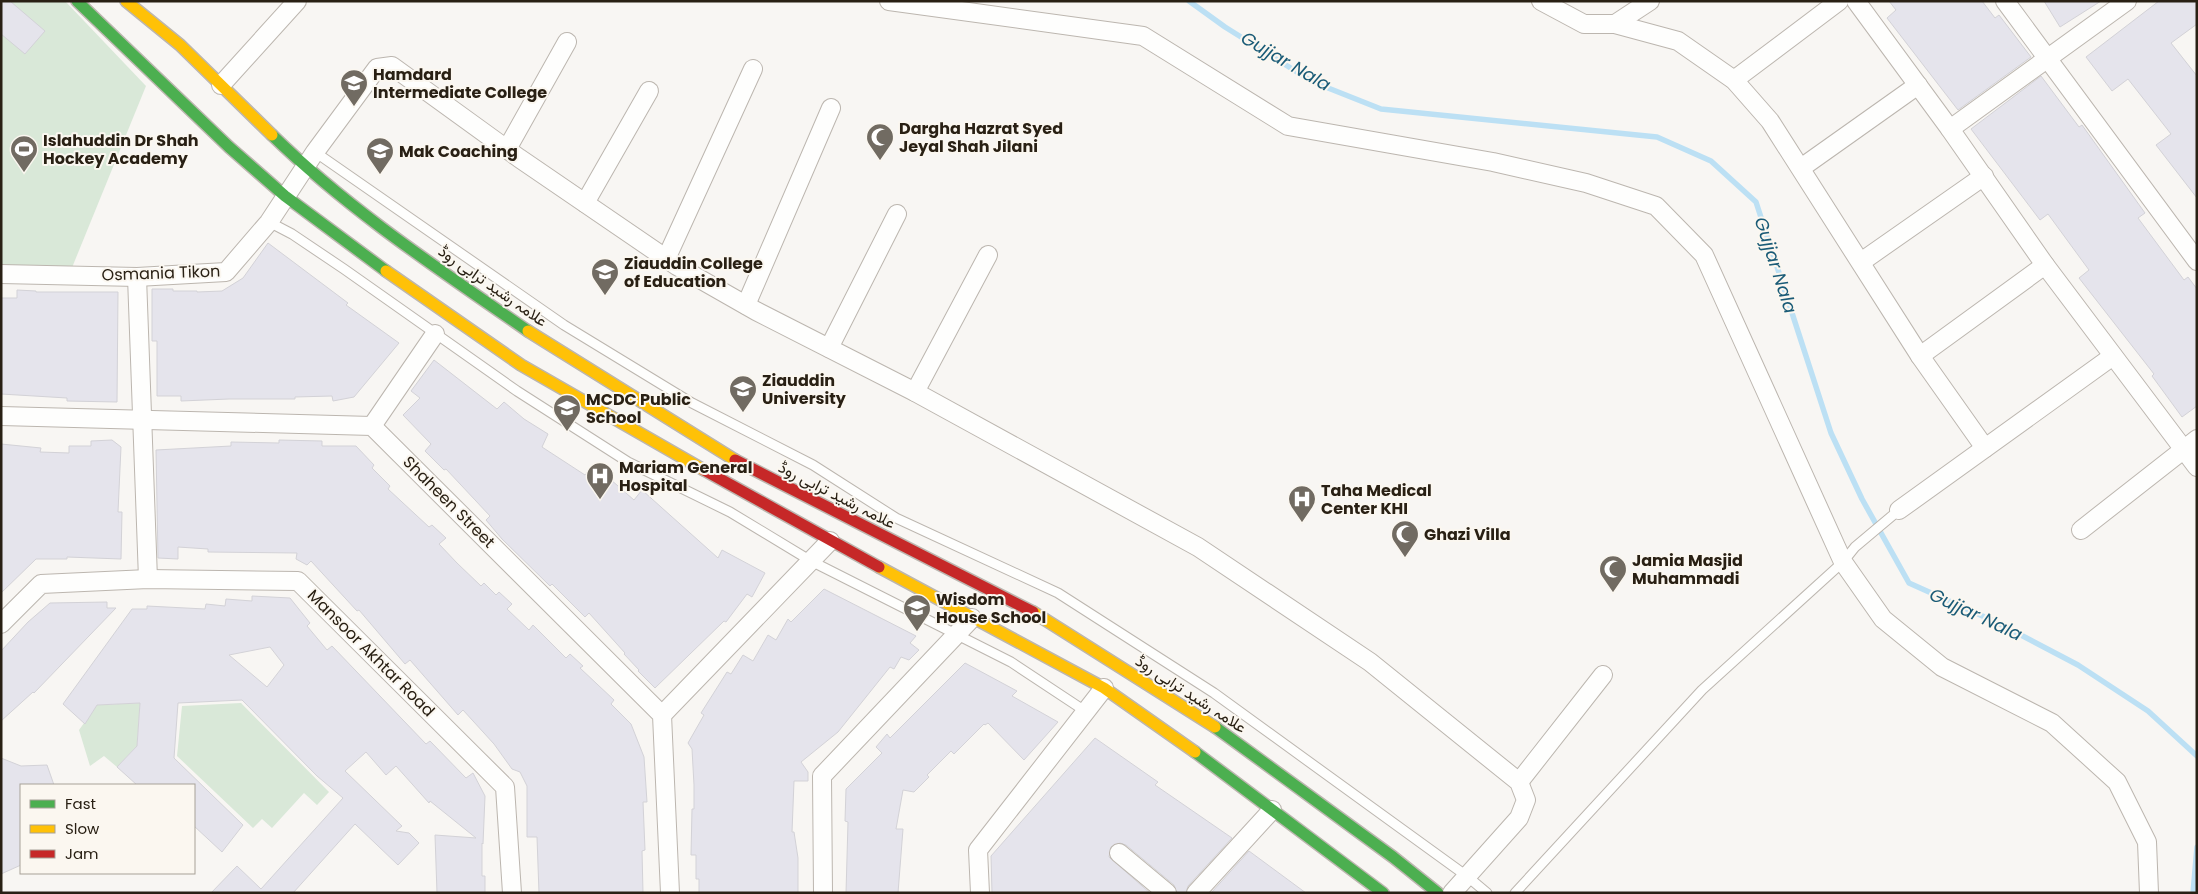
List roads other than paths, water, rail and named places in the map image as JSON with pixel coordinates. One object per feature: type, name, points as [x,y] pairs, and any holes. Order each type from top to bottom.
[{"type":"main road","points":[[76,1],[229,147],[285,196],[380,267],[521,365],[830,541],[1104,688],[1272,810],[1382,893]]},
{"type":"main road","name":"علامہ رشید ترابی روڈ","points":[[126,1],[180,45],[305,168],[429,262],[549,346],[723,454],[1044,618],[1207,722],[1384,851],[1438,893]]},
{"type":"street","points":[[221,85],[297,1]]},
{"type":"street","points":[[889,1],[1143,36],[1288,126],[1493,162],[1586,183],[1656,206],[1704,255],[1843,562],[1883,619],[1942,667],[2052,723],[2117,782],[2147,842],[2149,893]]},
{"type":"street","points":[[1541,1],[1584,24],[1615,24],[1678,41],[1734,80],[1770,121],[1920,356],[1985,448]]},
{"type":"street","points":[[1615,24],[1650,1]]},
{"type":"street","points":[[1734,80],[1839,1]]},
{"type":"street","points":[[1856,1],[2113,356],[2190,444],[2197,467]]},
{"type":"street","points":[[2005,1],[2197,261]]},
{"type":"street","points":[[1950,129],[2126,1]]},
{"type":"street","points":[[507,149],[567,42]]},
{"type":"street","name":"Osmania Tikon","points":[[1,274],[137,277],[226,272],[269,222],[315,152],[377,68],[392,66],[507,149],[666,259],[746,306],[915,392],[1198,547],[1370,662],[1520,782]]},
{"type":"street","points":[[666,259],[753,70]]},
{"type":"street","points":[[1801,168],[1918,85]]},
{"type":"street","points":[[585,203],[648,90]]},
{"type":"street","points":[[746,306],[831,108]]},
{"type":"street","points":[[1861,262],[1984,176]]},
{"type":"street","points":[[829,348],[897,214]]},
{"type":"street","points":[[915,392],[988,254]]},
{"type":"street","points":[[1920,356],[2046,265]]},
{"type":"street","points":[[137,277],[148,578]]},
{"type":"street","points":[[1,416],[142,418],[372,426],[435,334]]},
{"type":"street","points":[[1899,510],[2113,356]]},
{"type":"street","name":"Shaheen Street","points":[[372,426],[662,715]]},
{"type":"street","points":[[2081,530],[2190,444]]},
{"type":"street","points":[[670,893],[662,715],[830,541]]},
{"type":"street","name":"Mansoor Akhtar Road","points":[[1,624],[41,584],[148,578],[298,580],[505,787],[512,893]]},
{"type":"street","points":[[823,893],[822,776],[972,618]]},
{"type":"street","points":[[1452,893],[1519,818],[1526,800],[1520,782],[1603,674]]},
{"type":"street","points":[[980,893],[978,850],[1104,688]]},
{"type":"street","points":[[1196,893],[1272,810]]},
{"type":"street","points":[[1119,853],[1167,893]]},
{"type":"lane","points":[[315,152],[564,325],[692,403],[813,465],[896,518],[1058,593],[1214,693],[1468,876],[1487,893]]},
{"type":"lane","points":[[269,222],[292,234],[516,391],[628,462],[730,512],[811,561],[1011,662],[1085,711]]},
{"type":"lane","points":[[1515,893],[1702,690],[1843,562],[1855,547],[1899,510]]},
{"type":"waterway","name":"Gujjar Nala","points":[[1189,1],[1225,27],[1313,82],[1381,109],[1657,137],[1711,161],[1756,202],[1831,433],[1862,499],[1909,583],[1998,623],[2078,665],[2148,711],[2197,756]]},
{"type":"waterway","name":"Gujjar Nala","points":[[2193,893],[2197,847]]},
{"type":"place","name":"Hamdard Intermediate College","points":[[354,107]]},
{"type":"place","name":"Dargha Hazrat Syed Jeyal Shah Jilani","points":[[880,161]]},
{"type":"place","name":"Islahuddin Dr Shah Hockey Academy","points":[[24,173]]},
{"type":"place","name":"Mak Coaching","points":[[380,175]]},
{"type":"place","name":"Ziauddin College of Education","points":[[605,296]]},
{"type":"place","name":"Ziauddin University","points":[[743,413]]},
{"type":"place","name":"MCDC Public School","points":[[567,432]]},
{"type":"place","name":"Mariam General Hospital","points":[[600,500]]},
{"type":"place","name":"Taha Medical Center KHI","points":[[1302,523]]},
{"type":"place","name":"Ghazi Villa","points":[[1405,558]]},
{"type":"place","name":"Jamia Masjid Muhammadi","points":[[1613,593]]},
{"type":"place","name":"Wisdom House School","points":[[917,632]]}]
